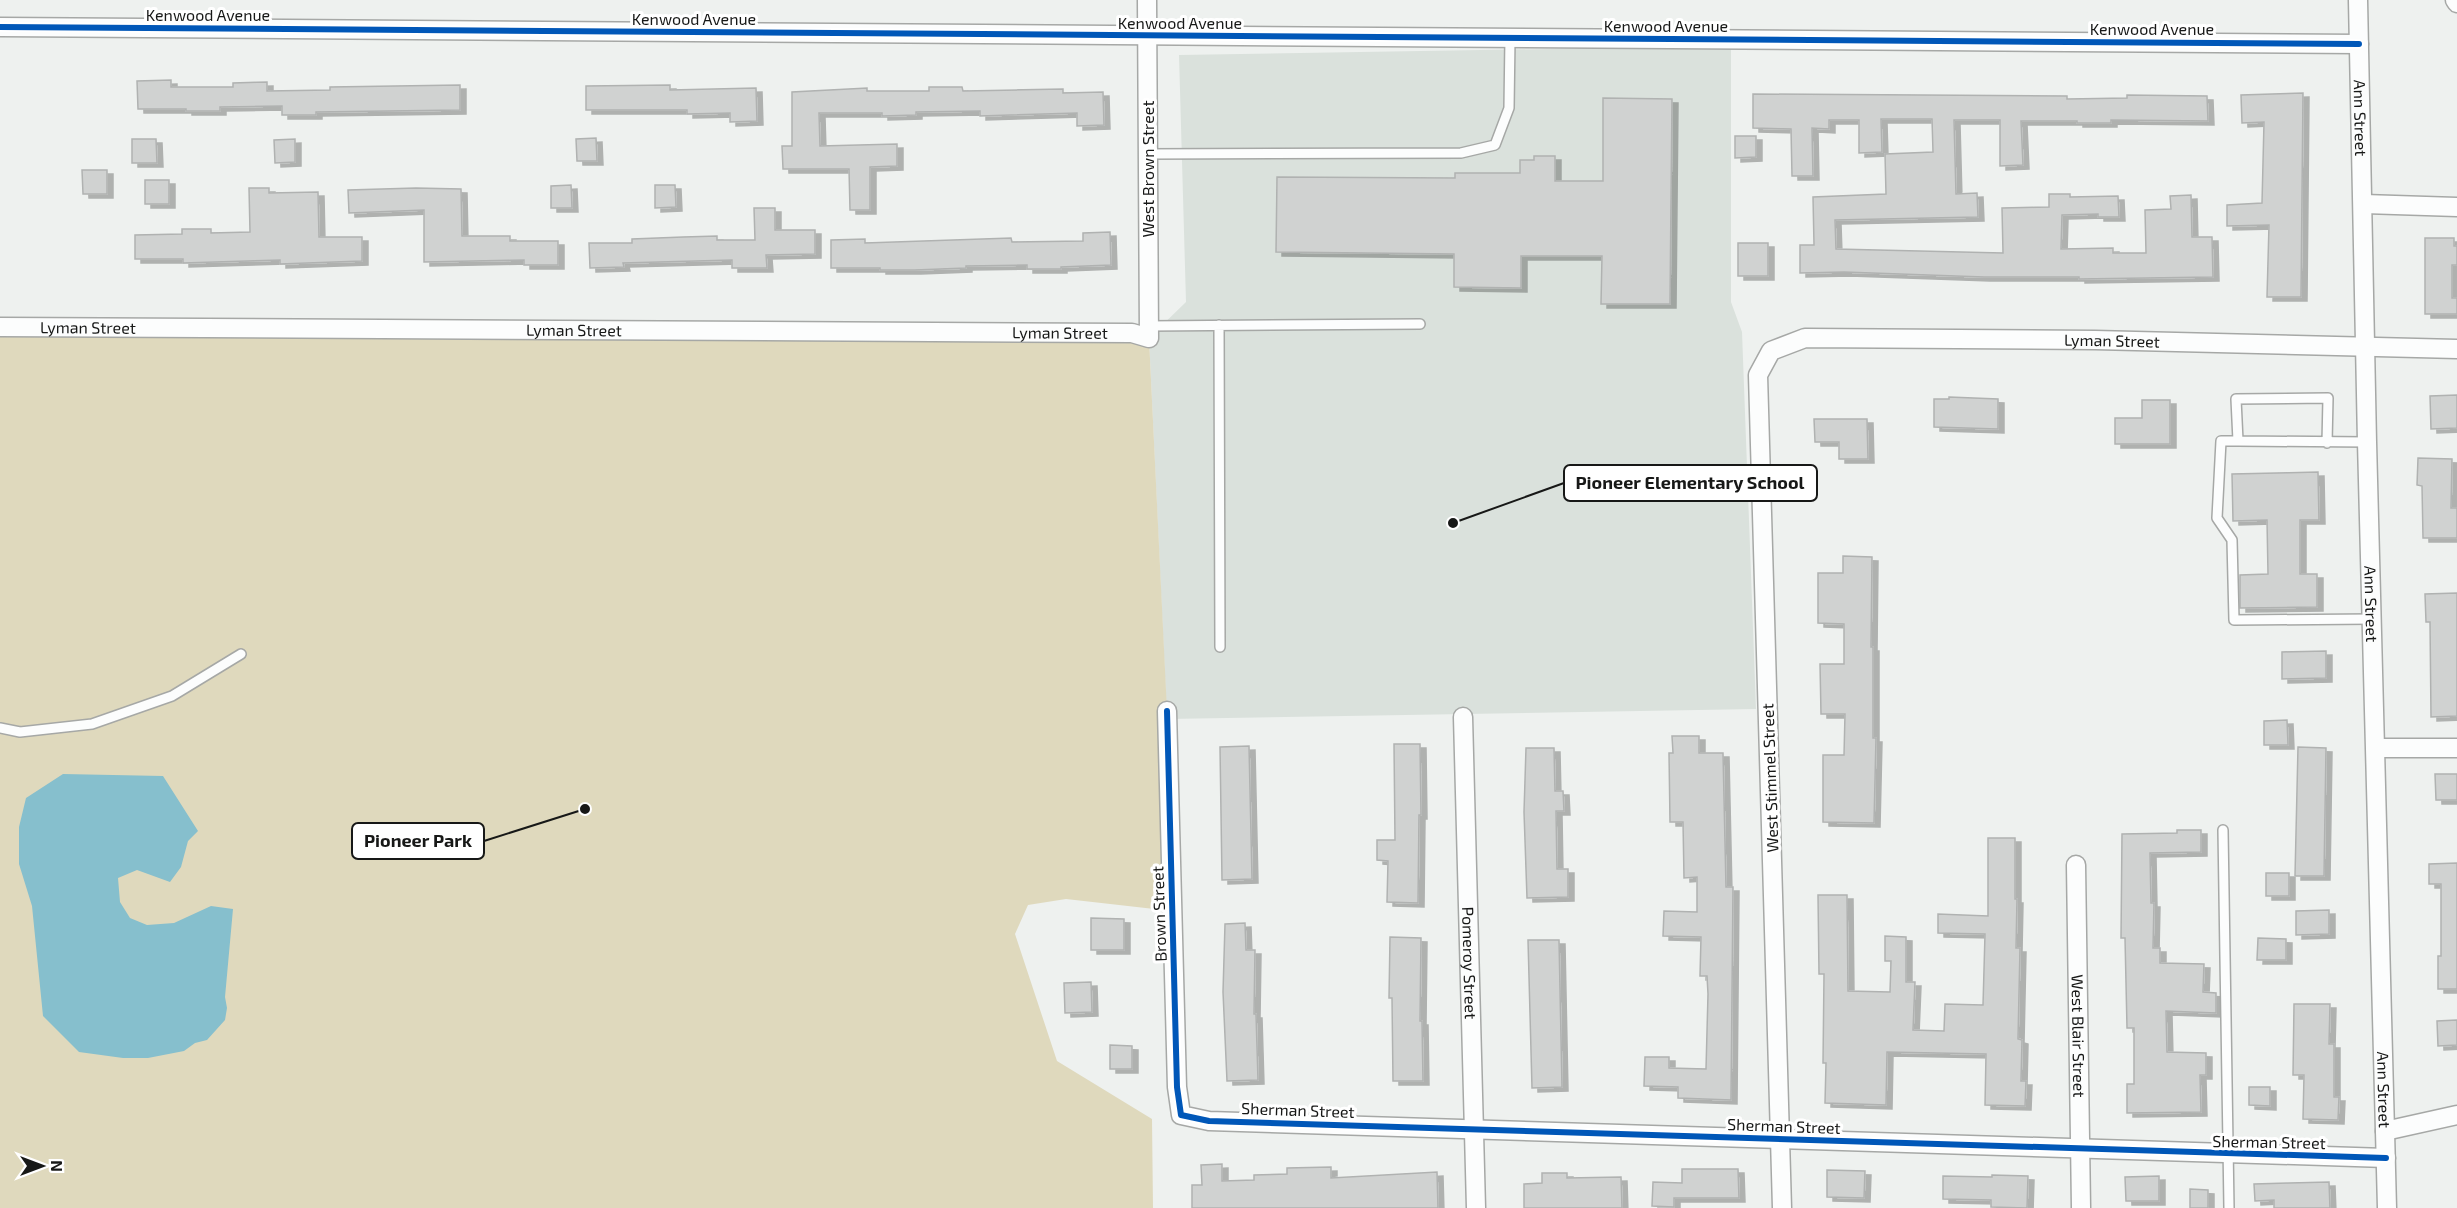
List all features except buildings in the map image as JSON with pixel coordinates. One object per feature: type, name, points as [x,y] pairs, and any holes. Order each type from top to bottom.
[{"type":"street","name":"West Brown Street","points":[[1148,0],[1148,332]]},
{"type":"street","name":"Ann Street","points":[[2358,0],[2387,1208]]},
{"type":"street","name":"Kenwood Avenue","points":[[0,27],[2359,44]]},
{"type":"street","points":[[2364,204],[2457,207]]},
{"type":"street","name":"Lyman Street","points":[[0,327],[1148,332]]},
{"type":"street","name":"Lyman Street","points":[[1771,351],[1805,338],[2095,340],[2457,349]]},
{"type":"street","name":"West Stimmel Street","points":[[1771,351],[1758,375],[1782,1208]]},
{"type":"street","name":"Brown Street","points":[[1167,711],[1177,1075],[1181,1115]]},
{"type":"street","name":"Pomeroy Street","points":[[1463,717],[1476,1208]]},
{"type":"street","points":[[2377,748],[2457,748]]},
{"type":"street","name":"West Blair Street","points":[[2076,865],[2081,1208]]},
{"type":"street","name":"Sherman Street","points":[[1181,1115],[1209,1121],[1475,1128],[2228,1155],[2386,1158]]},
{"type":"street","points":[[2385,1131],[2457,1115]]},
{"type":"lane","points":[[1148,154],[1461,153],[1495,145],[1509,108],[1510,39]]},
{"type":"lane","points":[[1148,332],[1219,326],[1420,324]]},
{"type":"lane","points":[[1219,326],[1220,647]]},
{"type":"lane","points":[[2238,441],[2236,399],[2328,398],[2327,443]]},
{"type":"lane","points":[[2367,442],[2221,441],[2217,518],[2232,540],[2234,620],[2373,619]]},
{"type":"lane","points":[[0,728],[20,732],[92,724],[172,696],[241,654]]},
{"type":"lane","points":[[2223,830],[2229,1208]]},
{"type":"shaded area","points":[[1731,46],[1731,302],[1742,332],[1756,709],[1167,719],[1149,338],[1186,302],[1179,55]]},
{"type":"shaded area","points":[[0,327],[1149,338],[1167,711],[1172,911],[1066,899],[1028,905],[1015,934],[1057,1061],[1152,1119],[1153,1208],[0,1208]]},
{"type":"water","points":[[63,774],[163,776],[198,831],[188,841],[181,867],[170,882],[137,870],[118,878],[120,902],[130,918],[147,925],[174,923],[211,906],[233,909],[225,1020],[207,1040],[195,1043],[184,1051],[148,1058],[123,1058],[79,1052],[43,1016],[32,906],[19,864],[19,827],[26,798]]},
{"type":"cycle path","points":[[0,27],[2359,44]]},
{"type":"cycle path","points":[[1167,711],[1177,1087],[1181,1115],[1209,1121],[2386,1158]]},
{"type":"place","name":"Pioneer Elementary School","points":[[1453,523]]},
{"type":"place","name":"Pioneer Park","points":[[585,809]]}]
